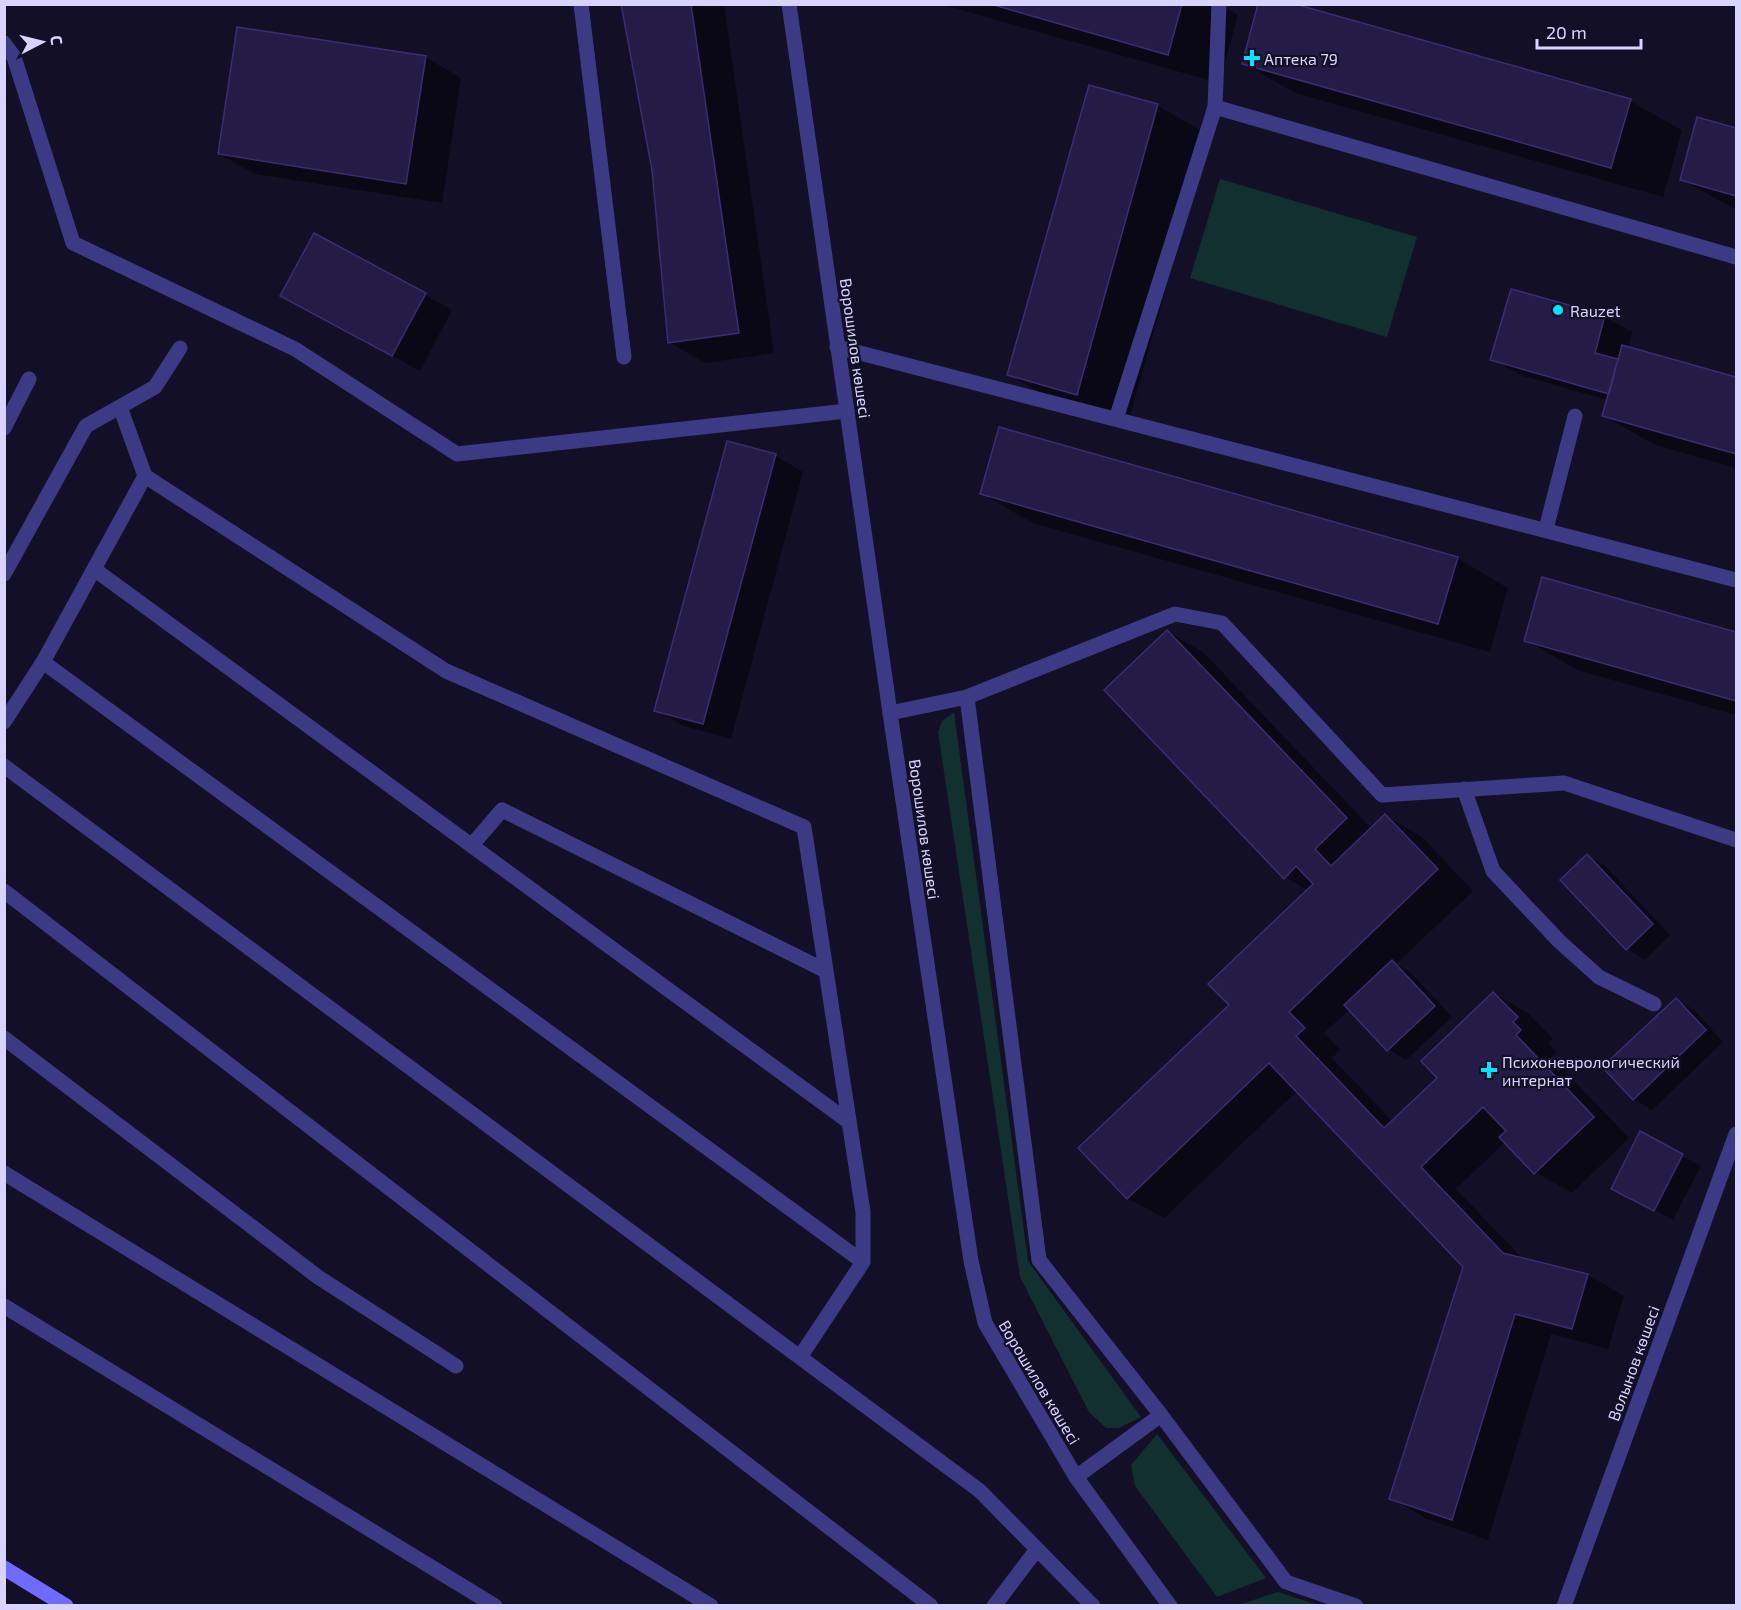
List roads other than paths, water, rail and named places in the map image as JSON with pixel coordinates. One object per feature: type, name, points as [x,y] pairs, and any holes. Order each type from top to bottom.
[{"type":"main road","points":[[4,1568],[66,1605]]},
{"type":"street","points":[[581,4],[624,357]]},
{"type":"street","name":"Ворошилов көшесі","points":[[789,4],[969,1249],[985,1323],[1076,1477],[1170,1605]]},
{"type":"street","points":[[1116,419],[1215,107],[1219,4]]},
{"type":"street","points":[[4,43],[14,57],[73,243],[295,349],[457,454],[847,411]]},
{"type":"street","points":[[1215,107],[1737,257]]},
{"type":"street","points":[[837,347],[1737,580]]},
{"type":"street","points":[[4,574],[86,426],[155,387],[180,348]]},
{"type":"street","points":[[4,428],[29,379]]},
{"type":"street","points":[[120,407],[145,476],[446,671],[804,827],[863,1212],[863,1262],[800,1357]]},
{"type":"street","points":[[1546,529],[1575,417]]},
{"type":"street","points":[[4,723],[43,662],[145,476]]},
{"type":"street","points":[[94,569],[849,1122]]},
{"type":"street","points":[[890,713],[967,697],[1175,614],[1222,623],[1382,795],[1564,783],[1737,840]]},
{"type":"street","points":[[43,662],[863,1262]]},
{"type":"street","points":[[967,697],[1039,1260],[1161,1415],[1286,1582],[1356,1605]]},
{"type":"street","points":[[4,766],[980,1491],[1093,1605]]},
{"type":"street","points":[[1464,789],[1493,870],[1559,941],[1599,977],[1654,1004]]},
{"type":"street","points":[[472,845],[502,810],[826,971]]},
{"type":"street","points":[[4,891],[931,1605]]},
{"type":"street","points":[[4,1038],[318,1277],[456,1366]]},
{"type":"street","name":"Волынов көшесі","points":[[1564,1605],[1737,1134]]},
{"type":"street","points":[[4,1173],[711,1605]]},
{"type":"street","points":[[4,1306],[495,1605]]},
{"type":"street","points":[[1076,1477],[1161,1415]]},
{"type":"street","points":[[994,1605],[1037,1549]]},
{"type":"place","name":"Аптека 79","points":[[1252,58]]},
{"type":"place","name":"Rauzet","points":[[1558,310]]},
{"type":"place","name":"Психоневрологический интернат","points":[[1489,1070]]}]
